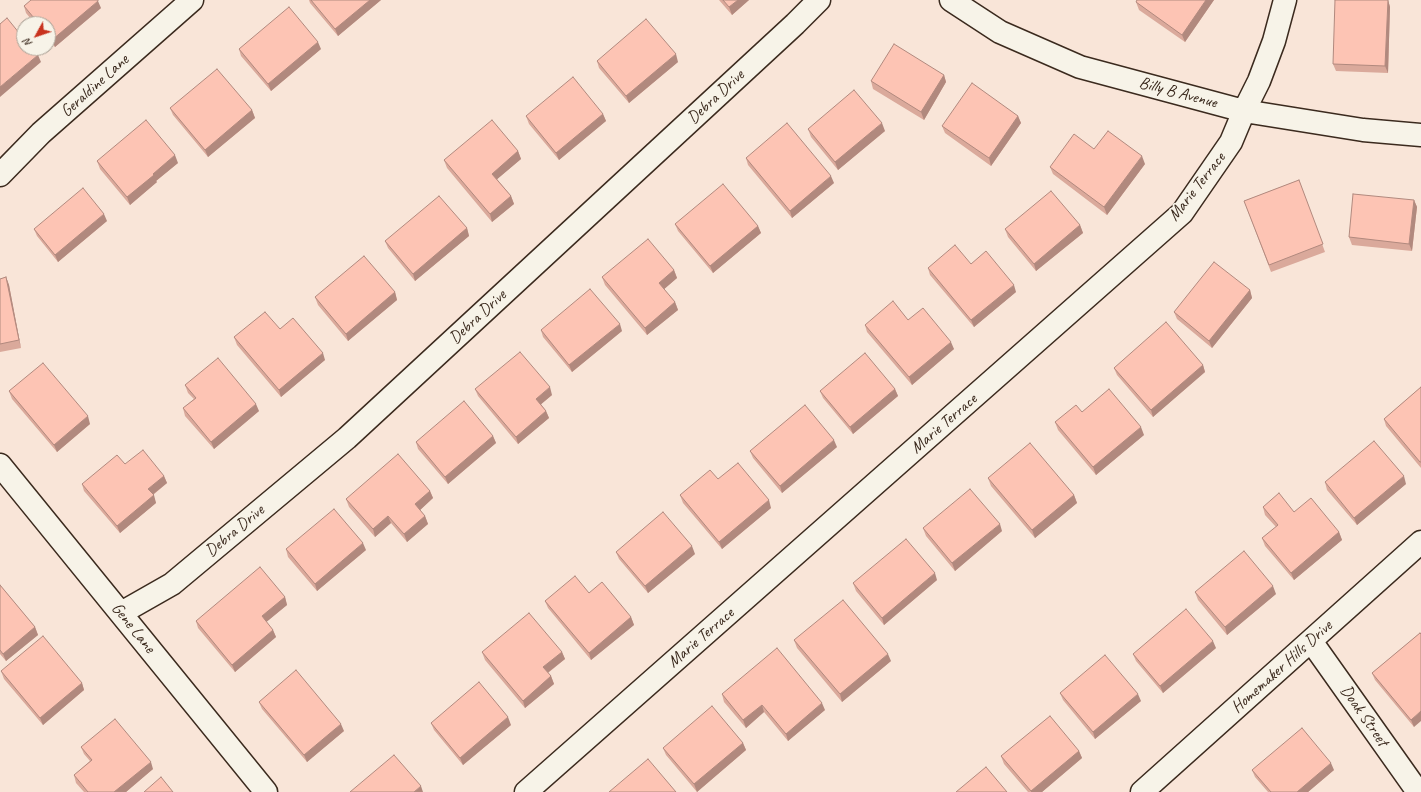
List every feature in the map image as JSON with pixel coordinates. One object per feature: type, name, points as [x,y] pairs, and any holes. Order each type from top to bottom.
[{"type":"street","name":"Geraldine Lane","points":[[0,175],[42,133],[192,0]]},
{"type":"street","name":"Debra Drive","points":[[121,613],[172,584],[347,438],[778,40],[819,0]]},
{"type":"street","name":"Billy B Avenue","points":[[951,0],[1000,32],[1080,67],[1244,111],[1363,130],[1421,135]]},
{"type":"street","name":"Marie Terrace","points":[[526,792],[1182,213],[1232,142],[1244,111],[1259,81],[1274,41],[1285,0]]},
{"type":"street","name":"Gene Lane","points":[[0,465],[266,792]]},
{"type":"street","name":"Homemaker Hills Drive","points":[[1142,792],[1421,542]]},
{"type":"street","name":"Doak Street","points":[[1311,641],[1418,792]]},
{"type":"building","points":[[31,0],[98,0],[56,37],[56,16],[32,16],[24,6]]},
{"type":"building","points":[[311,0],[370,0],[335,29]]},
{"type":"building","points":[[723,0],[738,0],[729,7]]},
{"type":"building","points":[[1137,0],[1206,0],[1182,35],[1136,2]]},
{"type":"building","points":[[1335,0],[1388,0],[1385,66],[1333,64]]},
{"type":"building","points":[[289,7],[318,42],[268,84],[239,49]]},
{"type":"building","points":[[7,18],[16,29],[16,56],[37,56],[0,87],[0,24]]},
{"type":"building","points":[[646,19],[676,54],[626,96],[597,61]]},
{"type":"building","points":[[894,44],[944,75],[921,112],[871,81]]},
{"type":"building","points":[[217,69],[252,110],[205,150],[170,108]]},
{"type":"building","points":[[573,77],[603,114],[556,153],[526,116]]},
{"type":"building","points":[[972,83],[1018,116],[989,158],[942,126]]},
{"type":"building","points":[[854,90],[882,123],[835,162],[808,129]]},
{"type":"building","points":[[146,120],[175,155],[153,174],[154,175],[127,197],[97,161]]},
{"type":"building","points":[[492,120],[518,151],[492,174],[511,196],[490,214],[444,160]]},
{"type":"building","points":[[787,123],[831,176],[790,211],[746,158]]},
{"type":"building","points":[[1108,131],[1142,156],[1104,207],[1050,167],[1074,134],[1094,149]]},
{"type":"building","points":[[1299,180],[1323,244],[1269,265],[1244,201]]},
{"type":"building","points":[[723,184],[758,226],[710,266],[675,224]]},
{"type":"building","points":[[83,188],[104,214],[55,255],[34,229]]},
{"type":"building","points":[[1051,191],[1080,225],[1034,264],[1005,229]]},
{"type":"building","points":[[1353,194],[1414,200],[1409,244],[1349,237]]},
{"type":"building","points":[[439,196],[467,228],[413,274],[385,241]]},
{"type":"building","points":[[648,239],[674,270],[659,283],[675,302],[645,328],[602,277]]},
{"type":"building","points":[[955,245],[971,264],[986,251],[1014,285],[971,320],[928,268]]},
{"type":"building","points":[[364,256],[395,292],[346,334],[315,297]]},
{"type":"building","points":[[1214,262],[1250,290],[1209,341],[1174,312]]},
{"type":"building","points":[[6,277],[19,340],[0,344],[0,279]]},
{"type":"building","points":[[590,289],[620,324],[569,365],[541,330]]},
{"type":"building","points":[[893,301],[908,320],[923,308],[951,342],[909,377],[865,325]]},
{"type":"building","points":[[265,312],[280,329],[293,318],[323,353],[279,390],[234,337]]},
{"type":"building","points":[[1166,322],[1203,365],[1151,410],[1114,368]]},
{"type":"building","points":[[520,352],[550,387],[536,399],[546,411],[516,437],[475,389]]},
{"type":"building","points":[[865,353],[895,389],[850,427],[820,391]]},
{"type":"building","points":[[218,358],[256,404],[211,442],[183,408],[196,398],[185,385]]},
{"type":"building","points":[[43,363],[88,416],[54,445],[9,391]]},
{"type":"building","points":[[1421,387],[1421,462],[1420,462],[1384,419]]},
{"type":"building","points":[[1109,389],[1141,427],[1093,467],[1055,422],[1076,405],[1082,412]]},
{"type":"building","points":[[464,401],[493,436],[445,477],[416,442]]},
{"type":"building","points":[[805,405],[834,440],[780,486],[750,451]]},
{"type":"building","points":[[1374,441],[1404,476],[1354,518],[1325,482]]},
{"type":"building","points":[[1030,443],[1074,495],[1032,530],[988,478]]},
{"type":"building","points":[[143,450],[164,476],[148,489],[154,495],[117,526],[82,484],[117,455],[125,464]]},
{"type":"building","points":[[398,454],[430,491],[415,504],[425,516],[404,534],[388,516],[373,529],[346,499]]},
{"type":"building","points":[[738,463],[769,500],[719,542],[680,495],[710,470],[718,479]]},
{"type":"building","points":[[970,489],[1000,524],[952,563],[923,528]]},
{"type":"building","points":[[1279,493],[1294,512],[1311,498],[1339,532],[1291,573],[1262,538],[1278,525],[1263,507]]},
{"type":"building","points":[[334,509],[363,543],[315,584],[286,549]]},
{"type":"building","points":[[663,512],[692,546],[645,586],[616,552]]},
{"type":"building","points":[[906,539],[935,573],[882,618],[853,583]]},
{"type":"building","points":[[1244,551],[1273,586],[1225,627],[1195,592]]},
{"type":"building","points":[[260,567],[285,597],[262,616],[273,630],[232,665],[196,621]]},
{"type":"building","points":[[575,576],[589,593],[602,582],[631,617],[589,653],[545,601]]},
{"type":"building","points":[[0,585],[35,627],[3,654],[0,650]]},
{"type":"building","points":[[843,600],[888,654],[840,694],[794,640]]},
{"type":"building","points":[[1186,609],[1213,641],[1160,686],[1133,654]]},
{"type":"building","points":[[529,613],[562,652],[543,667],[551,676],[523,701],[482,652]]},
{"type":"building","points":[[1420,633],[1421,711],[1411,720],[1372,673]]},
{"type":"building","points":[[43,636],[82,683],[40,718],[1,671]]},
{"type":"building","points":[[777,648],[822,703],[786,734],[762,705],[743,720],[722,694]]},
{"type":"building","points":[[1105,655],[1138,694],[1093,732],[1060,693]]},
{"type":"building","points":[[296,670],[341,724],[304,755],[259,702]]},
{"type":"building","points":[[479,682],[508,717],[460,758],[431,723]]},
{"type":"building","points":[[712,706],[743,743],[694,784],[663,748]]},
{"type":"building","points":[[1050,716],[1079,751],[1031,791],[1001,756]]},
{"type":"building","points":[[115,719],[151,762],[114,792],[88,792],[74,775],[92,760],[81,747]]},
{"type":"building","points":[[1302,728],[1331,763],[1297,792],[1271,792],[1252,770]]},
{"type":"building","points":[[394,755],[421,786],[414,792],[350,792]]},
{"type":"building","points":[[648,759],[676,792],[609,792]]},
{"type":"building","points":[[986,767],[1007,792],[956,792]]},
{"type":"building","points":[[161,777],[173,792],[144,792]]}]
